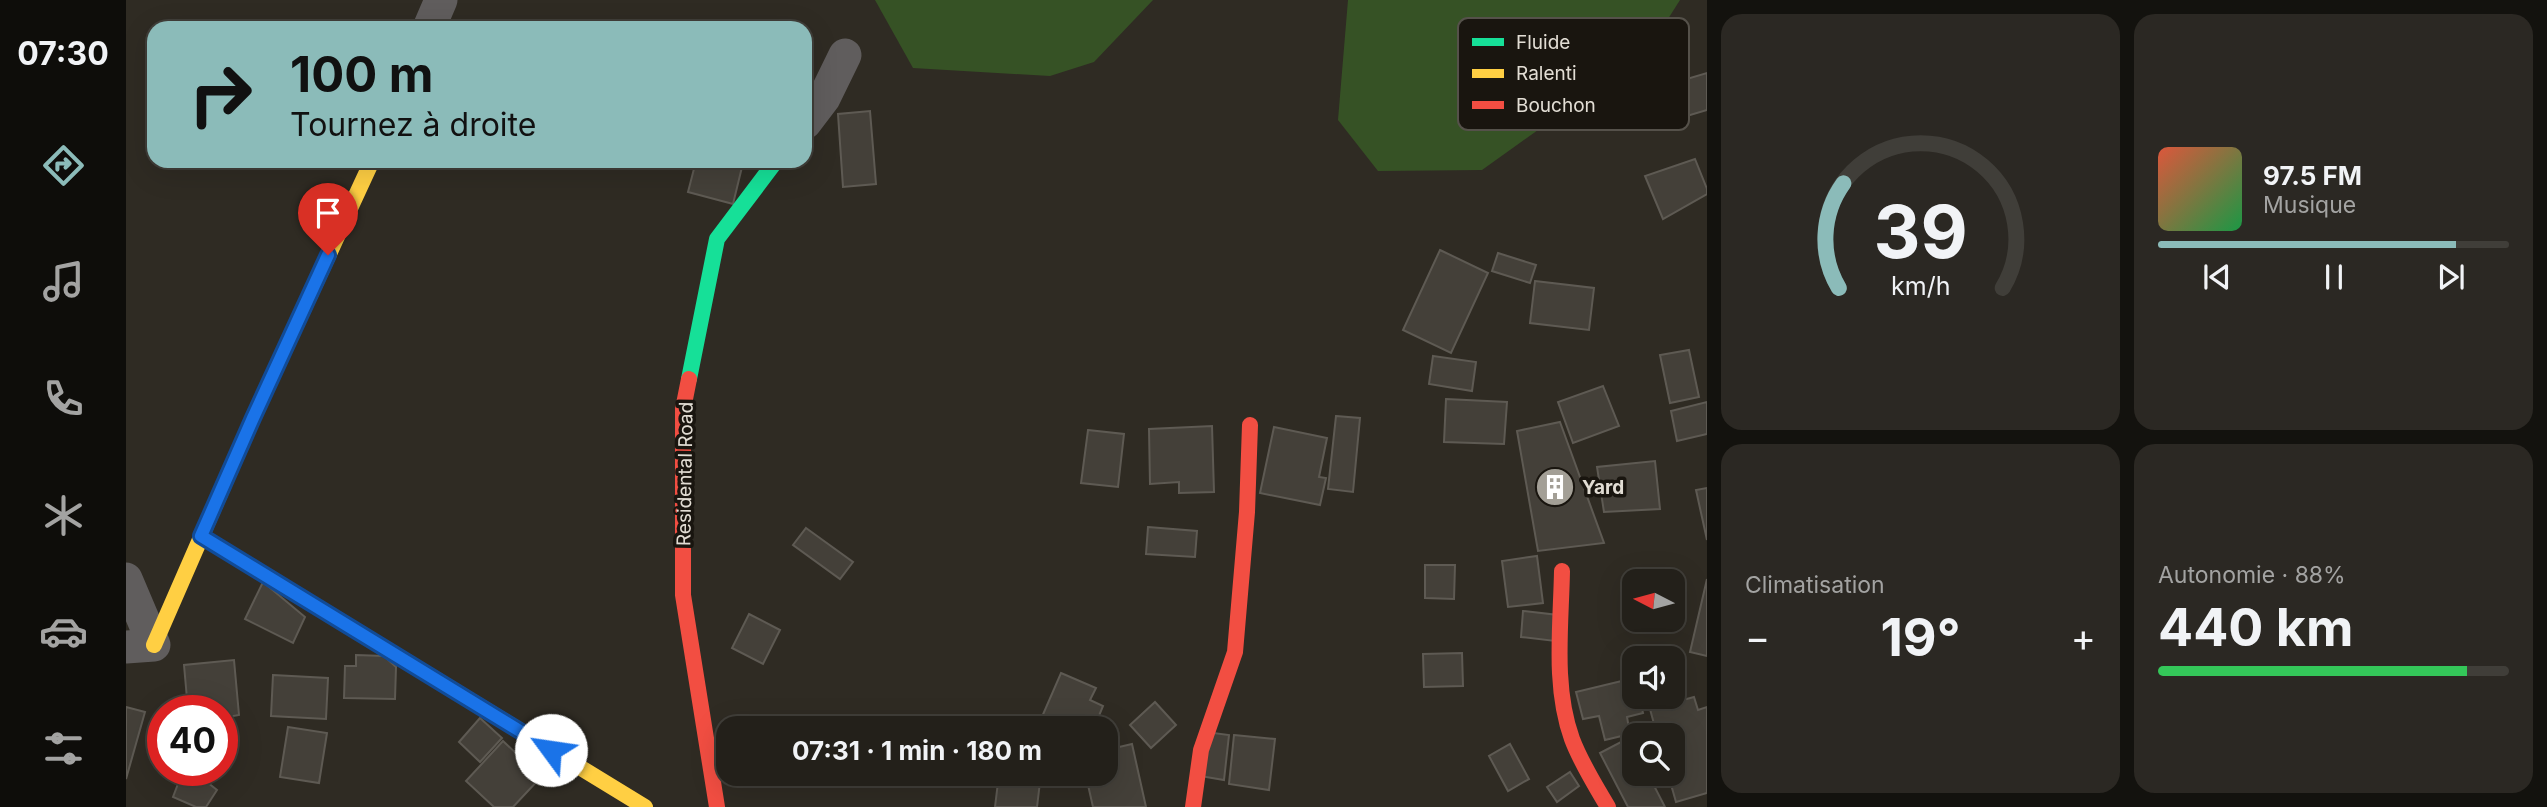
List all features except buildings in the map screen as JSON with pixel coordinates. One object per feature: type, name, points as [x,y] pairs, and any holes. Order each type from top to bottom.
[{"type":"street","points":[[432,21],[441,0]]},
{"type":"street","points":[[812,114],[824,98],[845,55]]},
{"type":"street","points":[[140,646],[201,536],[369,168]]},
{"type":"street","name":"Residental Road","points":[[717,807],[683,595],[683,409],[717,239],[771,168]]},
{"type":"street","points":[[1193,807],[1200,750],[1235,652],[1247,512],[1250,425]]},
{"type":"street","points":[[201,536],[645,807]]},
{"type":"street","points":[[1562,571],[1562,689],[1570,729],[1581,760],[1608,807]]},
{"type":"street","points":[[126,579],[140,646]]},
{"type":"green space","points":[[875,0],[1153,0],[1094,62],[1050,76],[913,68]]},
{"type":"green space","points":[[1348,0],[1680,0],[1669,18],[1458,18],[1458,130],[1538,130],[1482,170],[1378,171],[1338,120]]},
{"type":"traffic: fast","points":[[689,379],[717,239],[771,168]]},
{"type":"traffic: slow","points":[[154,645],[253,418],[369,168]]},
{"type":"traffic: slow","points":[[201,536],[645,807]]},
{"type":"traffic: jam","points":[[689,379],[683,409],[683,595],[717,807]]},
{"type":"traffic: jam","points":[[1193,807],[1201,750],[1235,652],[1247,512],[1250,425]]},
{"type":"traffic: jam","points":[[1562,571],[1562,699],[1572,739],[1588,774],[1608,807]]},
{"type":"place","name":"Yard","points":[[1555,487]]},
{"type":"route","points":[[328,255],[201,536],[551,750]]}]
